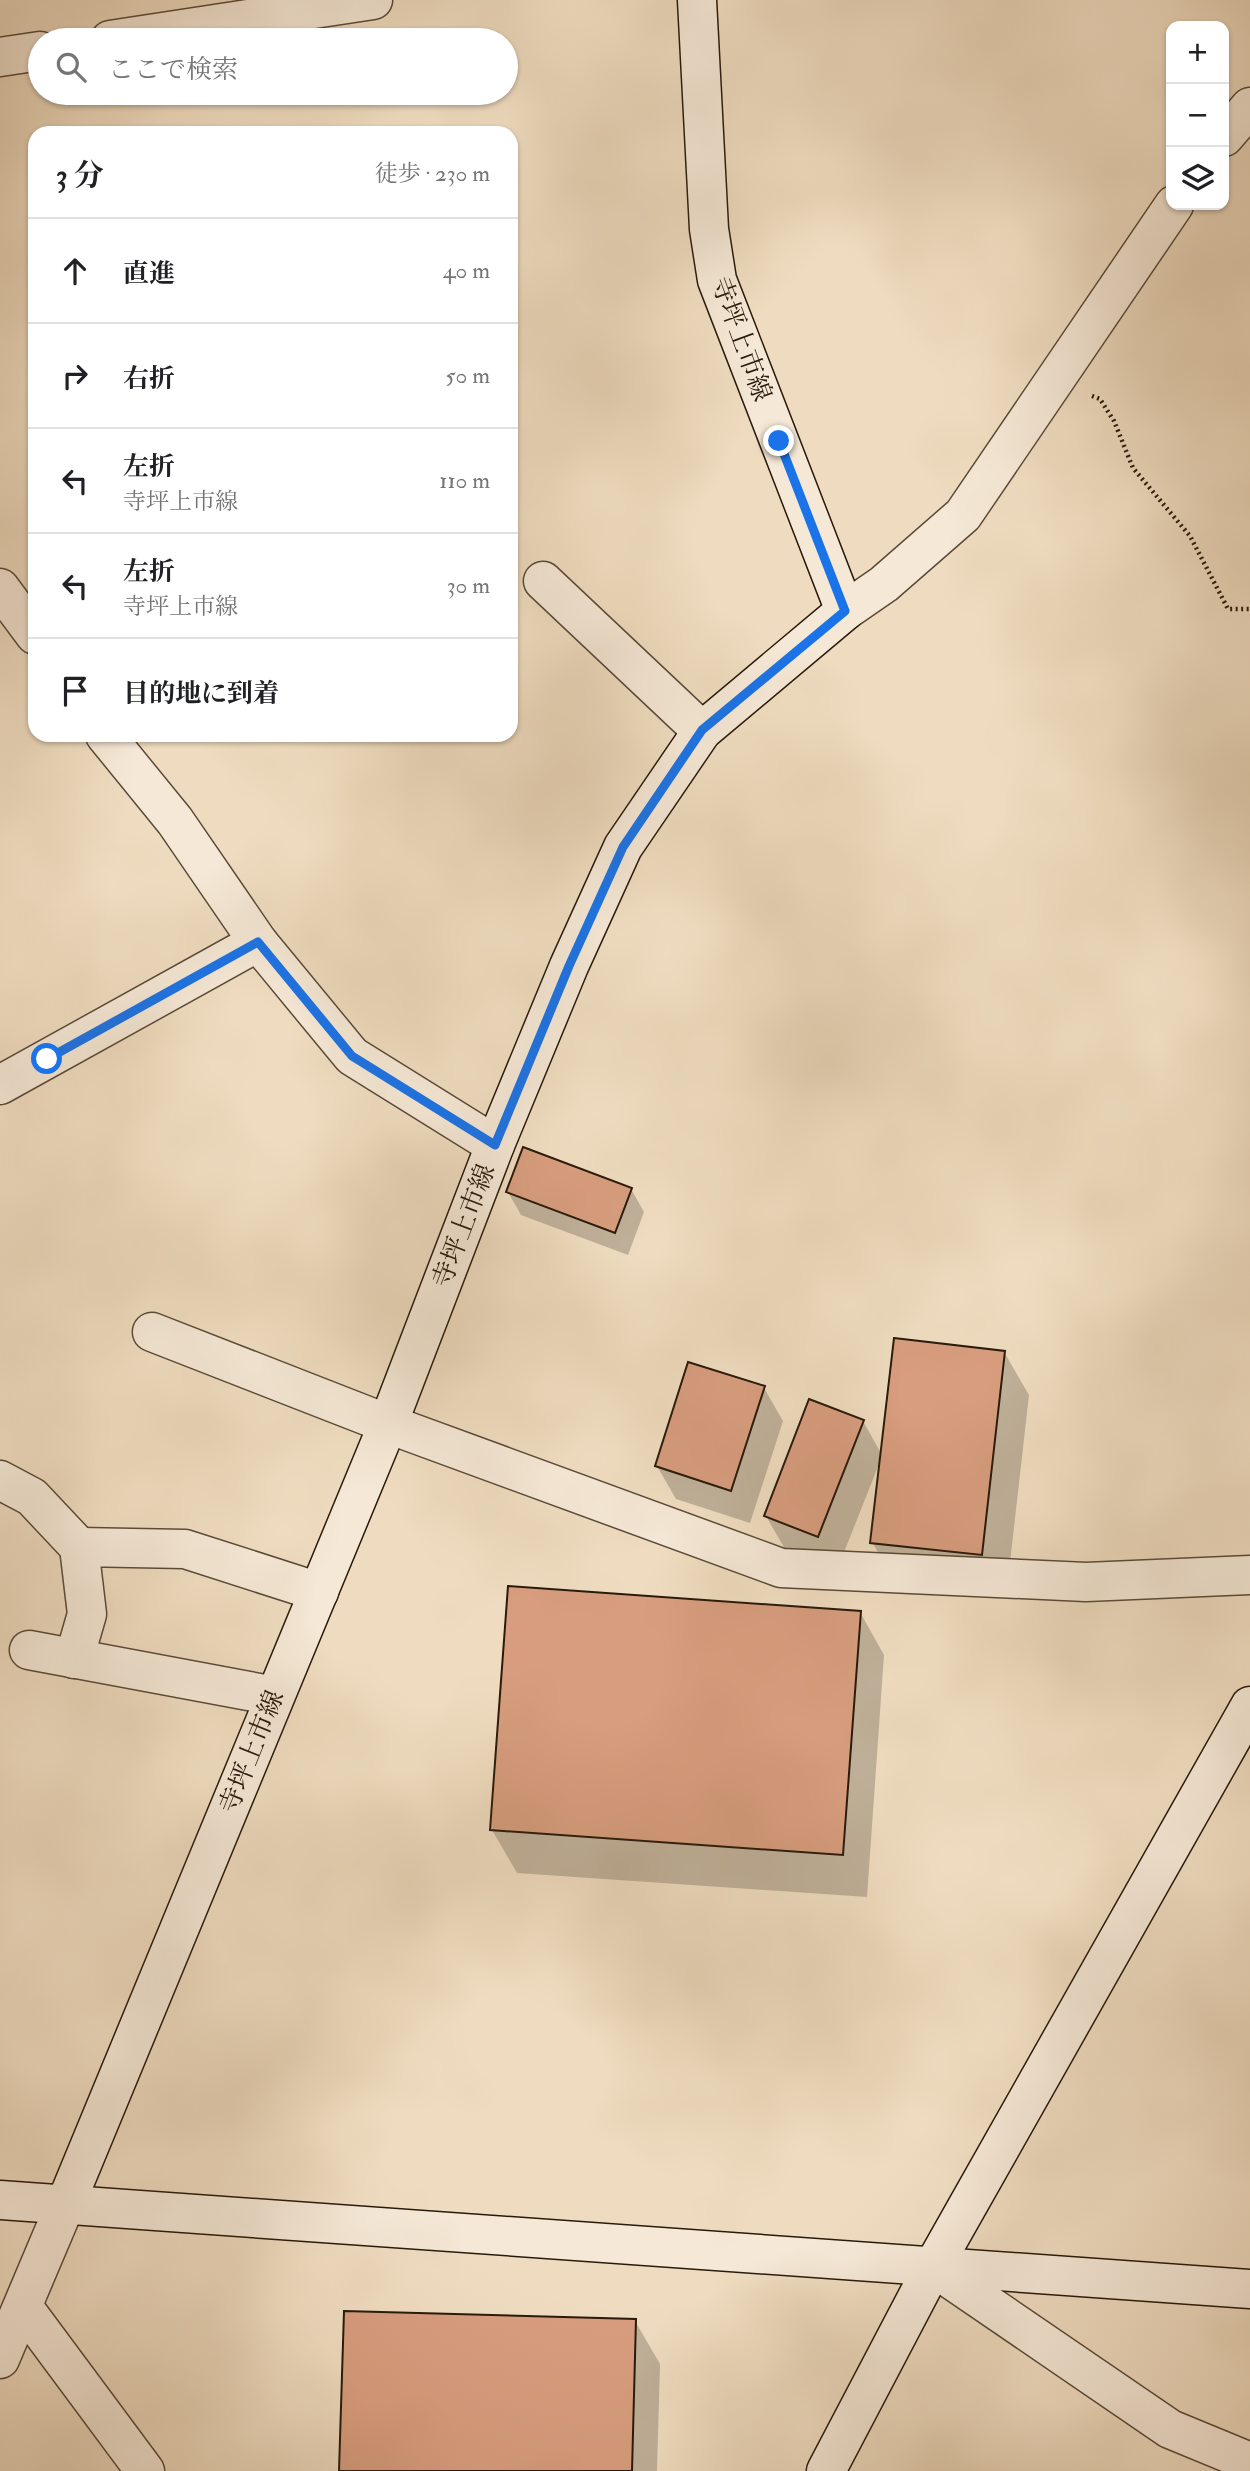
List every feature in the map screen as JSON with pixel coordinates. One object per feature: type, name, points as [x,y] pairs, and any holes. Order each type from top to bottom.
[{"type":"street","points":[[189,28],[373,0]]},
{"type":"street","name":"寺坪上市線","points":[[0,2359],[24,2308],[388,1424],[495,1145],[569,966],[623,847],[702,730],[845,611],[717,280],[709,229],[697,0]]},
{"type":"street","points":[[0,57],[28,53]]},
{"type":"street","points":[[1229,131],[1250,107]]},
{"type":"street","points":[[845,611],[884,584],[963,514],[1171,210]]},
{"type":"street","points":[[543,581],[702,730]]},
{"type":"street","points":[[3,598],[28,627]]},
{"type":"street","points":[[111,742],[175,821],[258,942],[352,1056],[495,1145]]},
{"type":"street","points":[[0,1085],[258,942]]},
{"type":"street","points":[[152,1332],[388,1424],[781,1568],[1086,1583],[1250,1575]]},
{"type":"street","points":[[0,1480],[32,1497],[79,1547],[87,1614],[74,1659]]},
{"type":"street","points":[[79,1547],[185,1549],[318,1592]]},
{"type":"street","points":[[29,1650],[275,1696]]},
{"type":"street","points":[[826,2471],[933,2267],[1250,1706]]},
{"type":"street","points":[[0,2200],[1250,2289]]},
{"type":"street","points":[[933,2267],[1170,2428],[1250,2462]]},
{"type":"street","points":[[24,2308],[145,2471]]},
{"type":"path","points":[[1054,382],[1100,399],[1114,421],[1133,468],[1190,536],[1228,609],[1250,609]]},
{"type":"building","points":[[523,1147],[632,1188],[615,1233],[506,1192]]},
{"type":"building","points":[[894,1338],[1005,1351],[982,1555],[870,1543]]},
{"type":"building","points":[[688,1362],[765,1386],[731,1491],[655,1466]]},
{"type":"building","points":[[809,1399],[864,1420],[818,1537],[764,1516]]},
{"type":"building","points":[[508,1586],[861,1611],[843,1855],[490,1830]]},
{"type":"building","points":[[344,2311],[636,2319],[632,2471],[339,2471]]},
{"type":"route","points":[[47,1059],[258,942],[352,1056],[495,1145],[569,966],[623,847],[702,730],[845,611],[779,441]]}]
